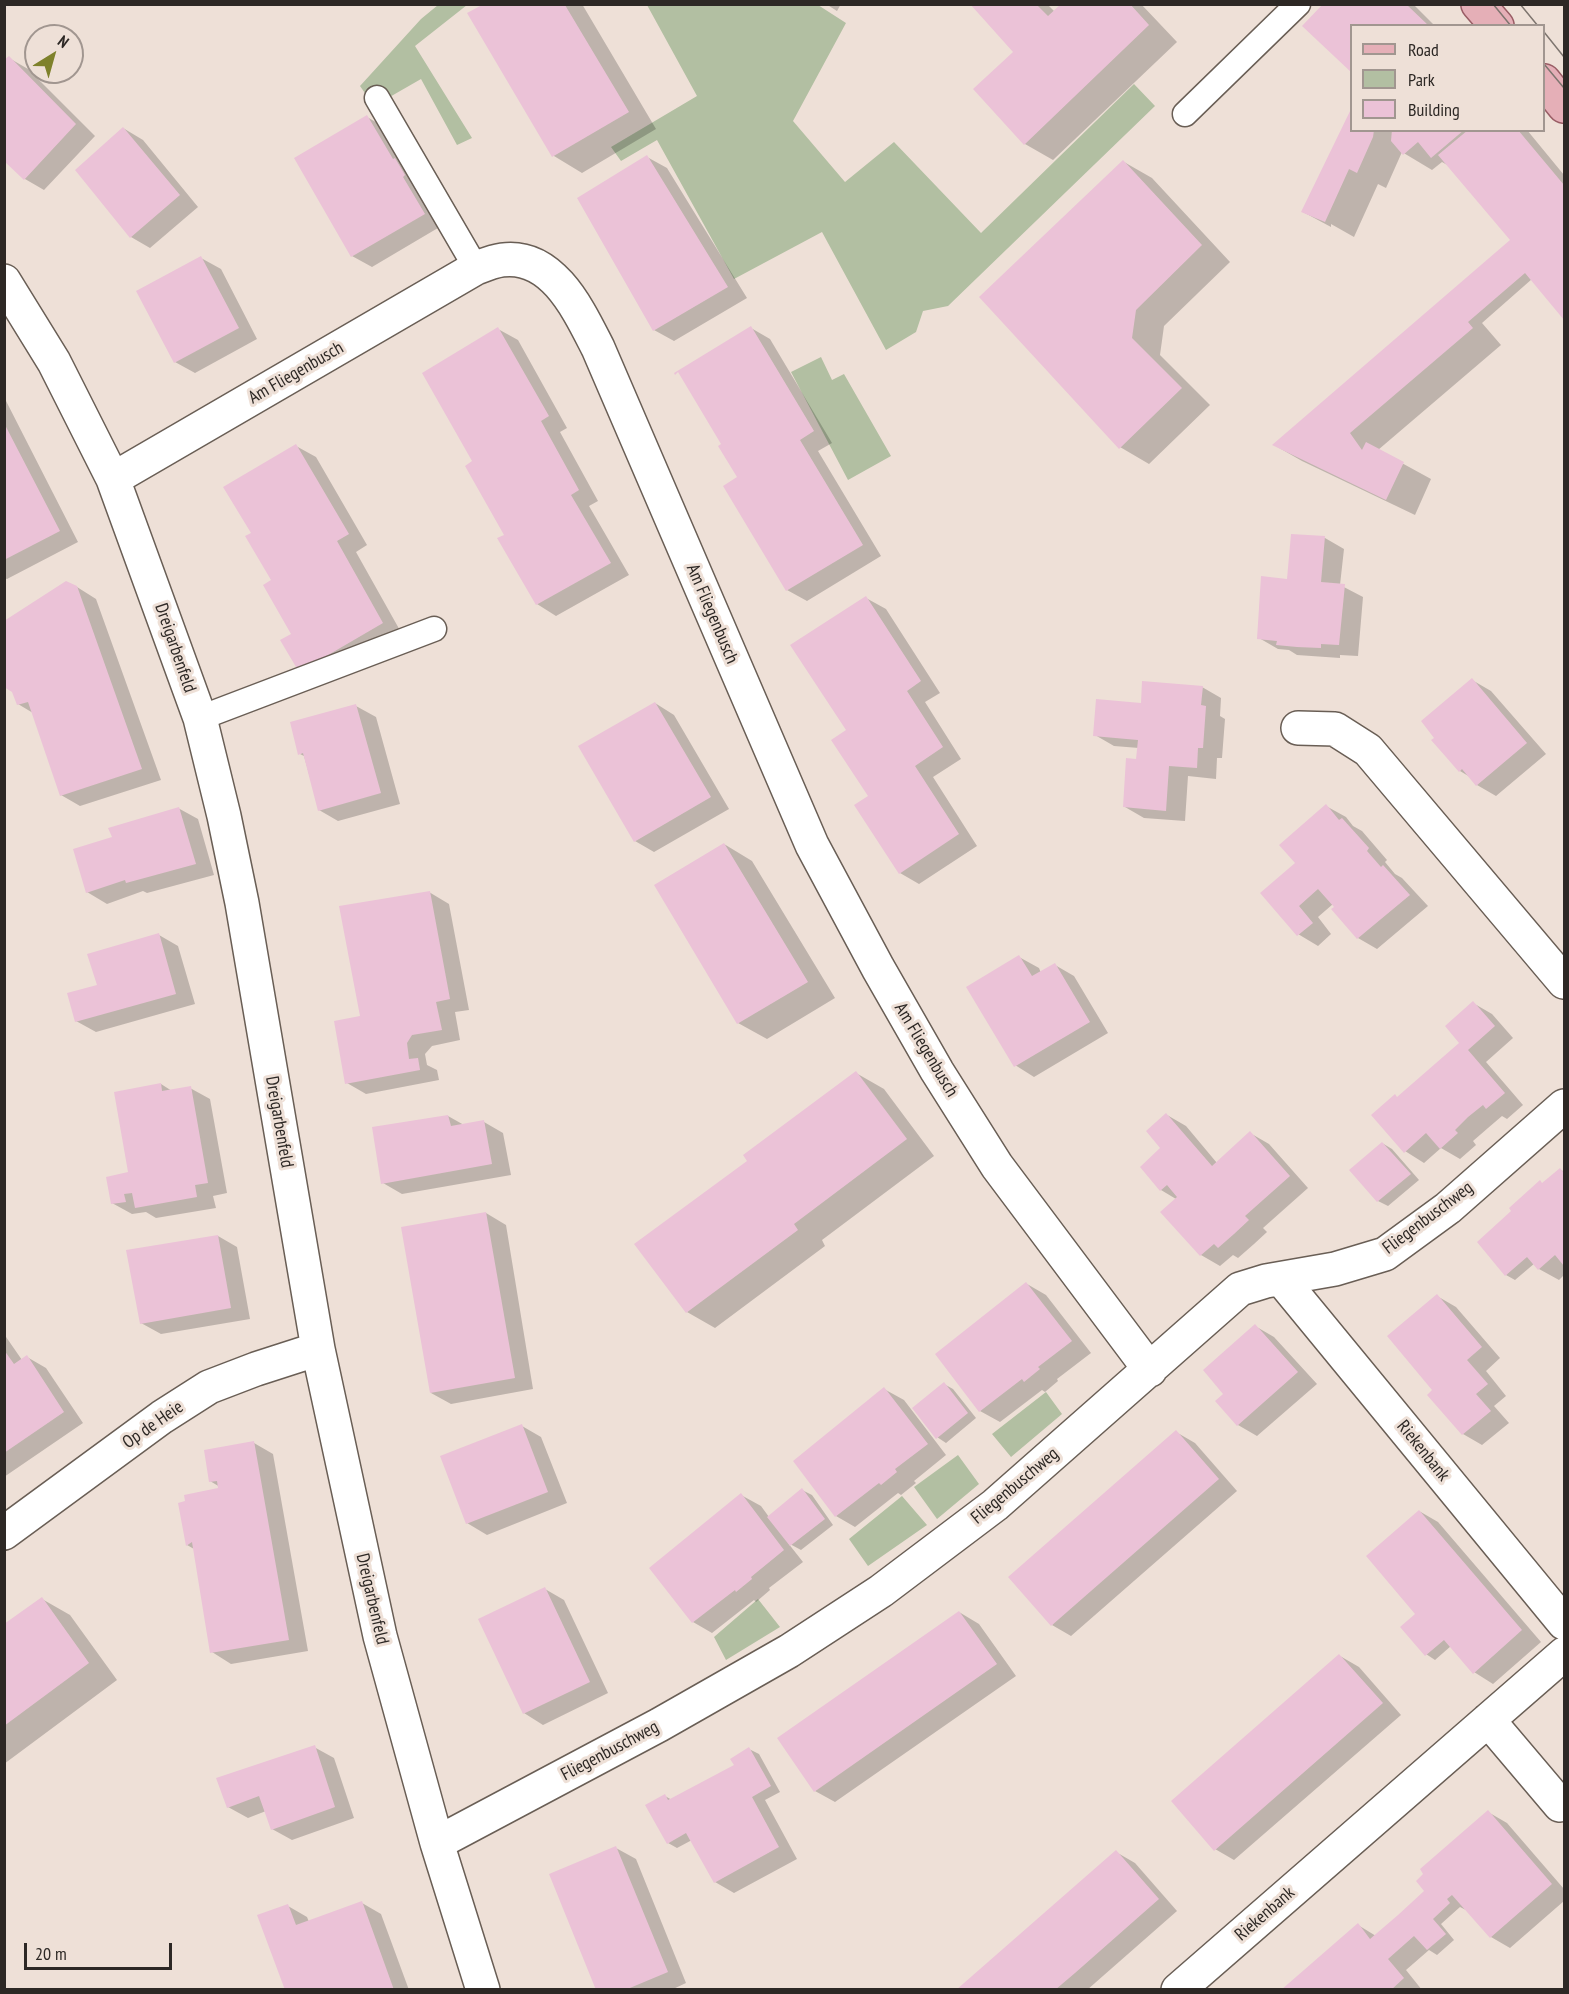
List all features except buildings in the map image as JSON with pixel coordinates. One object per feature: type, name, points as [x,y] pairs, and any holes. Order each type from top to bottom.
[{"type":"main road","points":[[1478,4],[1495,24]]},
{"type":"main road","points":[[1545,82],[1564,106]]},
{"type":"street","name":"Am Fliegenbusch","points":[[113,479],[476,268],[503,260],[529,262],[549,273],[573,300],[598,348],[812,845],[878,968],[937,1071],[997,1166],[1042,1229],[1150,1370]]},
{"type":"street","name":"Dreigarbenfeld","points":[[4,281],[54,362],[113,479],[200,718],[242,903],[318,1349],[380,1636],[437,1843],[483,1989]]},
{"type":"street","points":[[1298,728],[1335,729],[1368,750],[1564,982]]},
{"type":"street","name":"Fliegenbuschweg","points":[[437,1843],[659,1725],[789,1651],[881,1591],[994,1505],[1240,1289],[1266,1281],[1335,1269],[1385,1254],[1448,1208],[1564,1106]]},
{"type":"street","name":"Riekenbank","points":[[1282,1280],[1564,1623]]},
{"type":"street","name":"Op de Heie","points":[[4,1533],[162,1417],[209,1387],[318,1349]]},
{"type":"street","name":"Riekenbank","points":[[1178,1989],[1564,1654]]},
{"type":"street","points":[[1488,1719],[1563,1806]]},
{"type":"lane","points":[[1185,114],[1298,4]]},
{"type":"lane","points":[[377,98],[476,268]]},
{"type":"lane","points":[[200,718],[434,628]]},
{"type":"green space","points":[[438,5],[467,5],[415,46],[472,138],[457,145],[421,79],[374,106],[360,86],[421,19]]},
{"type":"green space","points":[[647,5],[818,5],[846,23],[793,121],[845,182],[894,142],[981,233],[1134,84],[1155,106],[948,306],[923,311],[916,332],[886,350],[822,232],[734,279],[657,140],[621,161],[611,147],[697,96]]},
{"type":"green space","points":[[821,357],[832,380],[844,374],[891,456],[848,480],[791,372]]},
{"type":"green space","points":[[1046,1392],[1062,1414],[1011,1457],[992,1434]]},
{"type":"green space","points":[[958,1455],[979,1484],[937,1519],[914,1487]]},
{"type":"green space","points":[[902,1496],[927,1525],[868,1566],[849,1539]]},
{"type":"green space","points":[[758,1599],[780,1627],[726,1660],[714,1637]]},
{"type":"tram line","points":[[1493,4],[1509,24]]},
{"type":"tram line","points":[[1520,4],[1536,24]]},
{"type":"tram line","points":[[1545,33],[1564,57]]},
{"type":"tram line","points":[[1545,65],[1564,88]]}]
